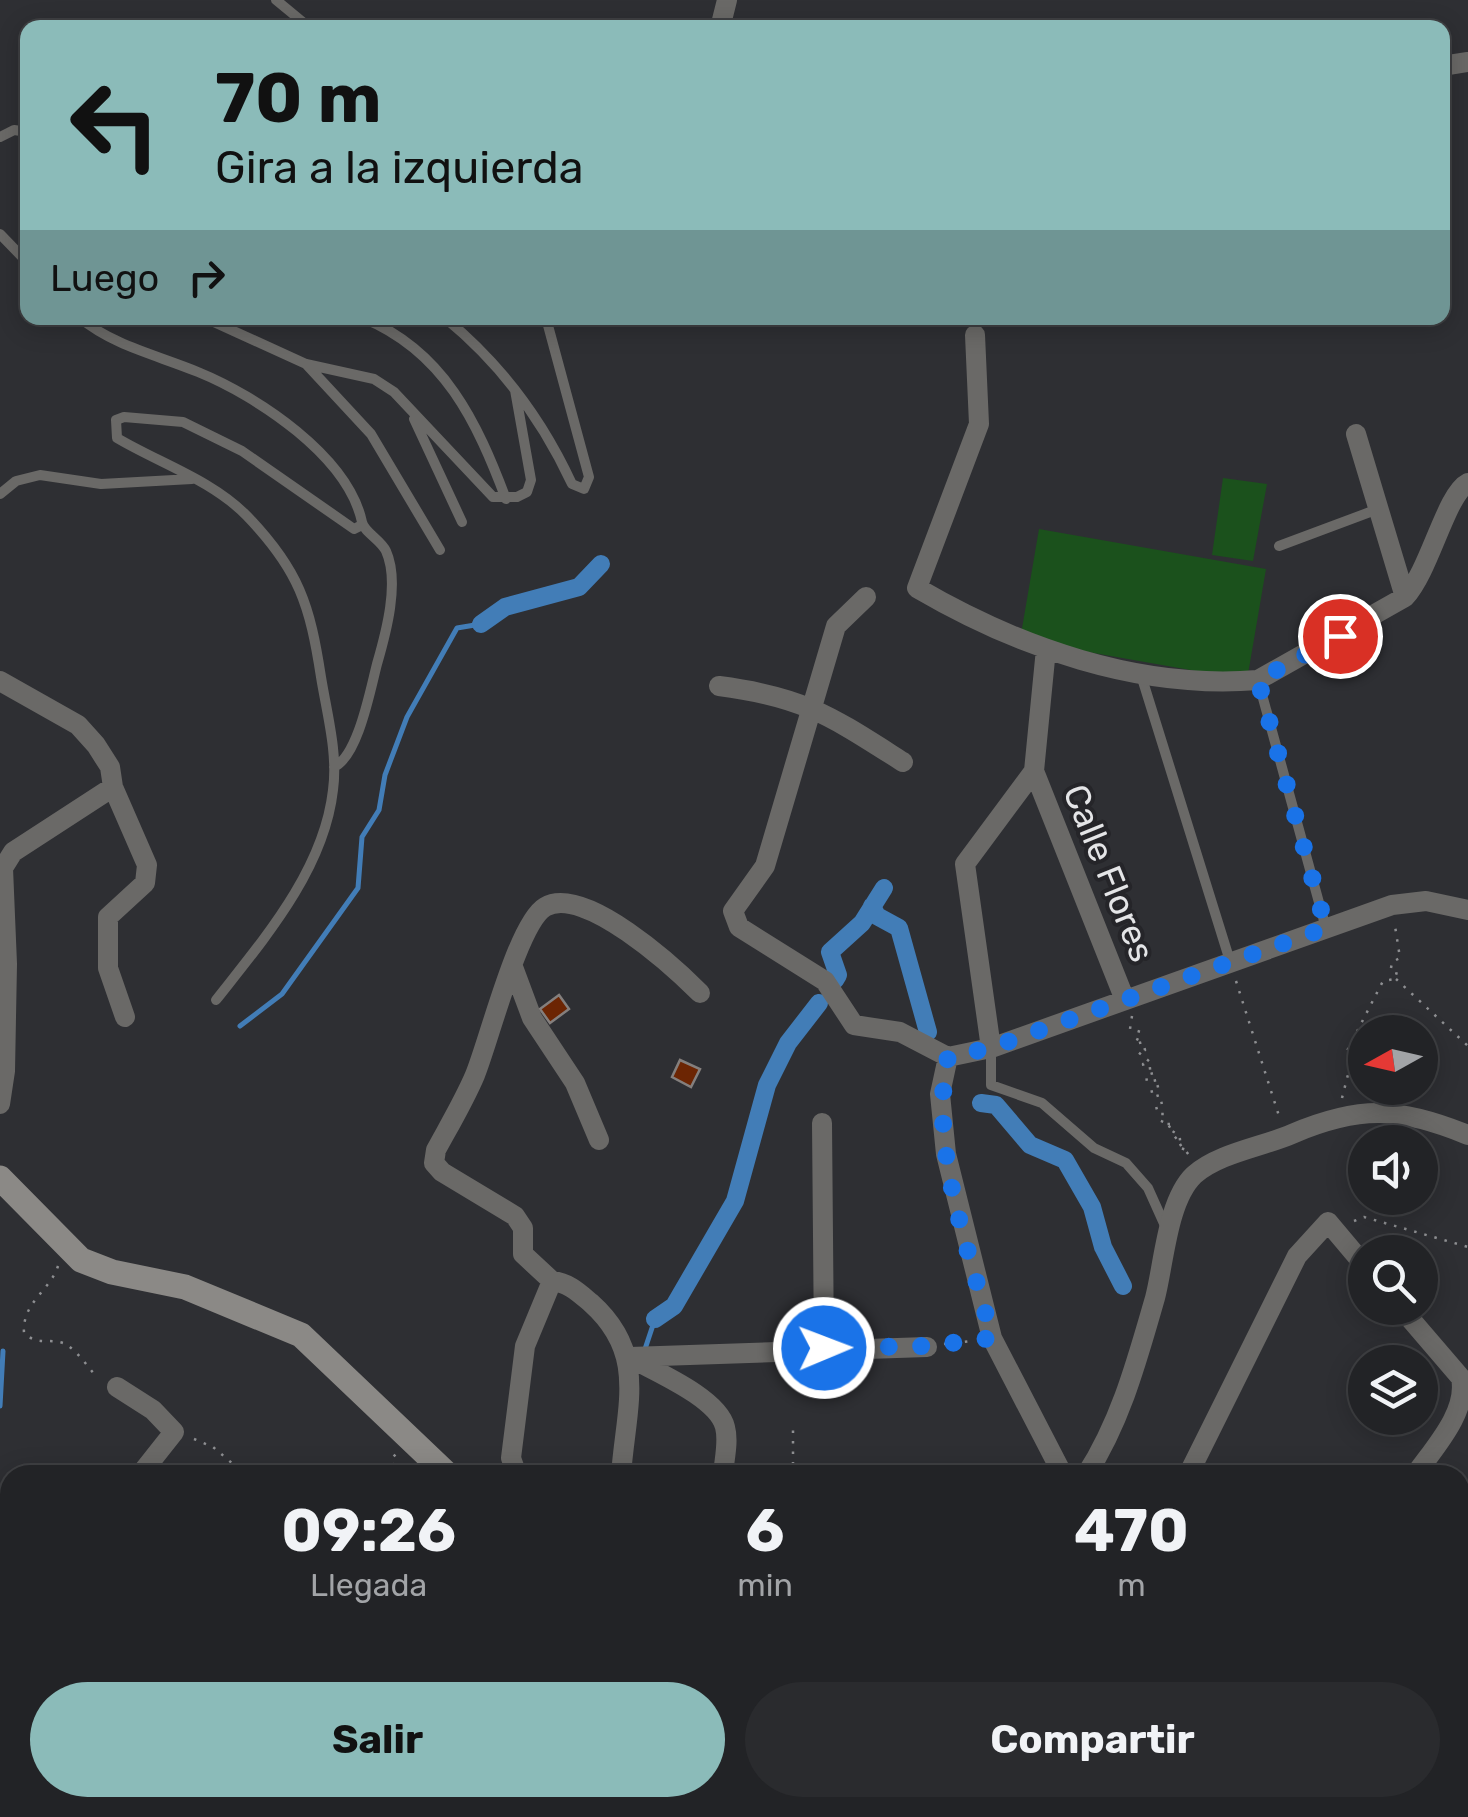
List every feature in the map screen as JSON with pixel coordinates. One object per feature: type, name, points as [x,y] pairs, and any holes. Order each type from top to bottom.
[{"type":"street","points":[[975,335],[979,424],[917,588],[979,624],[1046,650],[1140,672],[1232,682],[1258,680],[1406,597],[1419,582],[1452,498],[1468,483]]},
{"type":"street","points":[[1356,434],[1406,597]]},
{"type":"street","points":[[866,597],[836,626],[765,866],[733,911],[740,927],[825,981],[854,1025],[900,1032],[948,1057],[990,1048],[1392,904],[1426,902],[1468,910]]},
{"type":"street","name":"Calle Flores","points":[[1046,650],[1034,771],[1122,1001]]},
{"type":"street","points":[[0,680],[78,725],[110,767],[113,786],[149,874],[108,916],[108,968],[125,1017]]},
{"type":"street","points":[[719,686],[764,692],[815,707],[903,762]]},
{"type":"street","points":[[990,1048],[965,864],[1034,771]]},
{"type":"street","points":[[0,1104],[6,1071],[3,868],[14,852],[113,786]]},
{"type":"street","points":[[623,1465],[630,1357],[610,1320],[567,1283],[552,1280],[523,1254],[523,1228],[515,1216],[434,1163],[474,1077],[513,968],[542,908],[554,904],[620,924],[667,960],[700,993]]},
{"type":"street","points":[[513,968],[532,1018],[575,1083],[599,1140]]},
{"type":"street","points":[[948,1057],[940,1094],[946,1154],[992,1338],[1059,1465]]},
{"type":"street","points":[[1091,1465],[1119,1413],[1156,1292],[1168,1233],[1193,1176],[1338,1114],[1406,1113],[1468,1135]]},
{"type":"street","points":[[822,1123],[824,1348]]},
{"type":"street","points":[[3,1184],[80,1260],[185,1287],[302,1336],[437,1465]]},
{"type":"street","points":[[1193,1465],[1297,1256],[1328,1222],[1348,1246]]},
{"type":"street","points":[[513,1465],[511,1458],[525,1346],[552,1280]]},
{"type":"street","points":[[1415,1325],[1461,1378],[1465,1392],[1460,1408],[1423,1465]]},
{"type":"street","points":[[630,1357],[927,1346]]},
{"type":"street","points":[[630,1357],[692,1391],[718,1414],[725,1425],[724,1465]]},
{"type":"street","points":[[117,1386],[153,1410],[174,1432],[148,1465]]},
{"type":"lane","points":[[276,0],[300,20]]},
{"type":"lane","points":[[0,234],[20,255]]},
{"type":"lane","points":[[91,325],[119,343],[201,373],[299,432],[358,504],[362,525],[387,553],[389,606],[381,652],[351,753],[334,767]]},
{"type":"lane","points":[[220,325],[306,364],[374,379],[409,408],[484,489],[494,497],[506,499],[527,492],[531,480],[515,390]]},
{"type":"lane","points":[[381,325],[448,380],[476,424],[506,499]]},
{"type":"lane","points":[[453,325],[486,352],[515,390],[554,446],[572,484],[588,488],[589,477],[564,372],[548,325]]},
{"type":"lane","points":[[306,364],[371,434],[440,550]]},
{"type":"lane","points":[[409,408],[462,522]]},
{"type":"lane","points":[[216,1000],[285,908],[326,826],[334,767],[312,614],[296,579],[245,514],[192,478],[117,438],[116,420],[124,416],[182,422],[242,451],[344,524],[354,529],[362,525]]},
{"type":"lane","points":[[0,494],[16,481],[40,475],[101,484],[192,478]]},
{"type":"lane","points":[[1279,546],[1378,509]]},
{"type":"lane","points":[[1140,672],[1230,961]]},
{"type":"lane","points":[[1258,680],[1326,928]]},
{"type":"lane","points":[[990,1048],[991,1084],[1042,1103],[1094,1148],[1126,1163],[1148,1188],[1168,1233]]},
{"type":"path","points":[[1392,904],[1400,958],[1392,962],[1391,968],[1398,971],[1395,979]]},
{"type":"path","points":[[1230,961],[1285,1137]]},
{"type":"path","points":[[1338,1114],[1354,1055],[1348,1051],[1383,980],[1395,979],[1468,1046]]},
{"type":"path","name":"Calle Flores","points":[[1122,1001],[1132,1013],[1130,1029],[1141,1032],[1135,1044],[1142,1042],[1145,1050],[1138,1052],[1150,1062],[1143,1064],[1144,1069],[1153,1068],[1154,1073],[1146,1075],[1148,1082],[1158,1080],[1159,1086],[1151,1088],[1153,1097],[1160,1096],[1158,1114],[1165,1114],[1161,1124],[1174,1124],[1167,1128],[1180,1136],[1173,1140],[1182,1139],[1184,1143],[1177,1147],[1190,1151],[1182,1157],[1199,1173]]},
{"type":"path","points":[[1328,1222],[1364,1218],[1468,1247]]},
{"type":"path","points":[[63,1260],[53,1281],[34,1298],[24,1333],[40,1343],[62,1343],[84,1360],[96,1378],[117,1386]]},
{"type":"path","points":[[927,1346],[992,1338]]},
{"type":"path","points":[[793,1430],[793,1465]]},
{"type":"path","points":[[174,1432],[213,1448],[234,1465]]},
{"type":"path","points":[[394,1465],[398,1458],[394,1452],[402,1452],[396,1449]]},
{"type":"green space","points":[[1223,478],[1267,484],[1253,561],[1212,555]]},
{"type":"green space","points":[[1039,529],[1266,569],[1247,680],[1020,640]]},
{"type":"building","points":[[559,995],[569,1009],[550,1023],[540,1009]]},
{"type":"building","points":[[680,1060],[700,1069],[691,1087],[672,1077]]},
{"type":"waterway","points":[[481,624],[505,607],[579,587],[601,564]]},
{"type":"waterway","points":[[240,1026],[282,994],[358,888],[362,837],[379,810],[385,775],[407,717],[457,628],[481,624]]},
{"type":"waterway","points":[[835,980],[838,975],[830,952],[862,923],[884,888]]},
{"type":"waterway","points":[[872,906],[877,916],[899,928],[928,1032]]},
{"type":"waterway","points":[[655,1319],[674,1306],[735,1201],[767,1085],[788,1043],[819,1003]]},
{"type":"waterway","points":[[981,1103],[996,1105],[1030,1145],[1065,1160],[1092,1207],[1103,1247],[1123,1286]]},
{"type":"waterway","points":[[645,1349],[655,1319]]},
{"type":"waterway","points":[[0,1406],[3,1351]]},
{"type":"route","points":[[824,1348],[927,1346],[992,1338],[946,1154],[940,1094],[948,1057],[990,1048],[1326,928],[1258,680],[1340,636]]}]
